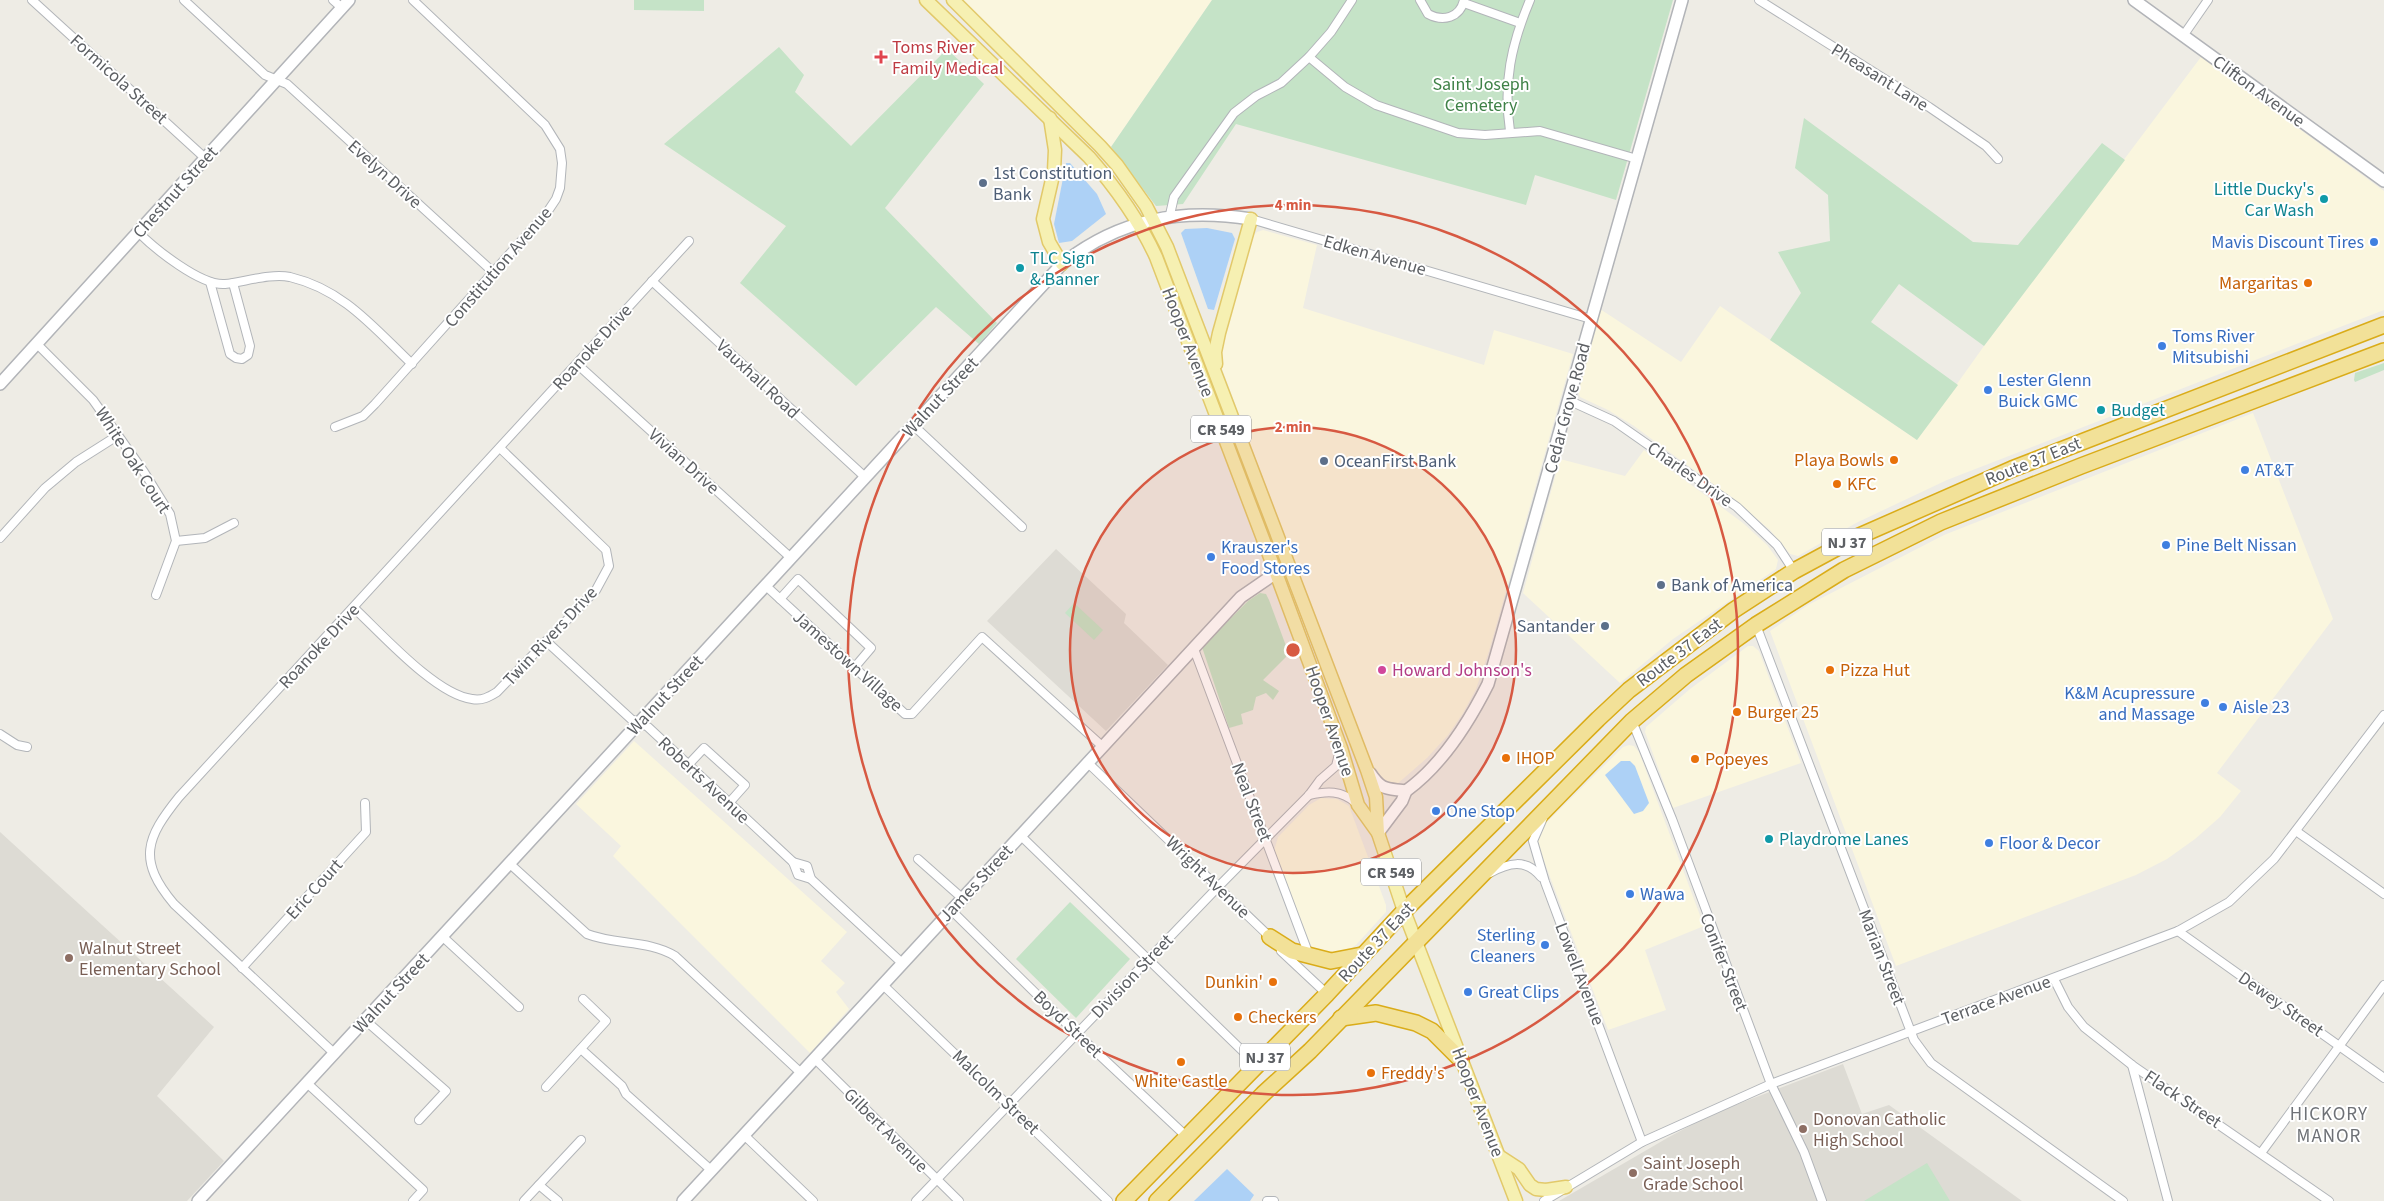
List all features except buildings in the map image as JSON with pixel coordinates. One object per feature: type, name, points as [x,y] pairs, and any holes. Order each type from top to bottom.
[{"type":"highway","name":"Route 37 East","points":[[1124,1201],[1327,994],[1404,911],[1629,690],[1726,616],[1794,571],[1857,537],[2012,469],[2384,325]]},
{"type":"highway","name":"Route 37 East","points":[[1157,1201],[1341,1018],[1632,721],[1686,675],[1756,625],[1844,570],[1941,522],[2081,466],[2384,351]]},
{"type":"highway","points":[[1270,937],[1292,951],[1310,957],[1331,961],[1362,955]]},
{"type":"highway","points":[[1341,1018],[1376,1013],[1416,1023],[1432,1031],[1461,1060]]},
{"type":"main road","name":"Hooper Avenue","points":[[926,0],[1050,118],[1110,181],[1139,223],[1156,257],[1276,573],[1341,748],[1358,805],[1378,833]]},
{"type":"main road","name":"Hooper Avenue","points":[[953,0],[1117,165],[1154,221],[1167,247],[1367,770],[1376,797],[1378,833],[1404,911],[1516,1201]]},
{"type":"main road","points":[[1050,118],[1055,150],[1054,171],[1043,219],[1050,242],[1062,264]]},
{"type":"main road","points":[[1216,374],[1215,352],[1218,333],[1251,220]]},
{"type":"main road","points":[[1499,1156],[1519,1169],[1530,1185],[1536,1188],[1546,1190],[1566,1188]]},
{"type":"street","name":"Formicola Street","points":[[32,0],[205,158]]},
{"type":"street","name":"Evelyn Drive","points":[[184,0],[265,75],[287,84],[492,271]]},
{"type":"street","name":"Constitution Avenue","points":[[335,426],[362,416],[412,364],[492,271],[548,212],[556,199],[563,175],[560,149],[545,125],[413,0]]},
{"type":"street","points":[[1169,219],[1174,197],[1234,113],[1256,96],[1281,83],[1309,58],[1352,0]]},
{"type":"street","points":[[1420,0],[1428,14],[1441,19],[1455,15],[1464,2],[1520,23]]},
{"type":"street","points":[[1510,131],[1506,108],[1510,57],[1520,23],[1530,0]]},
{"type":"street","name":"Cedar Grove Road","points":[[1378,833],[1402,801],[1406,791],[1449,748],[1470,718],[1488,684],[1682,0]]},
{"type":"street","name":"Pheasant Lane","points":[[1759,0],[1929,107],[1986,146],[1998,159]]},
{"type":"street","name":"Clifton Avenue","points":[[2134,0],[2384,181]]},
{"type":"street","points":[[2183,36],[2208,0]]},
{"type":"street","name":"Chestnut Street","points":[[0,384],[38,345],[276,80],[342,3]]},
{"type":"street","points":[[1309,58],[1345,87],[1376,105],[1458,133],[1485,135],[1510,131],[1540,131],[1637,159]]},
{"type":"street","name":"Edken Avenue","points":[[1154,221],[1195,214],[1251,220],[1591,319]]},
{"type":"street","name":"Walnut Street","points":[[198,1201],[308,1084],[864,477],[1062,264],[1091,242],[1121,228],[1154,221]]},
{"type":"street","points":[[138,232],[188,270],[210,282],[222,284],[288,276],[332,292],[347,302],[412,364]]},
{"type":"street","name":"Roanoke Drive","points":[[335,1054],[174,904],[160,887],[150,861],[150,844],[159,821],[179,796],[354,608],[689,241]]},
{"type":"street","name":"Vauxhall Road","points":[[652,281],[864,477]]},
{"type":"street","points":[[210,282],[230,354],[242,359],[248,355],[250,346],[233,283]]},
{"type":"street","name":"White Oak Court","points":[[38,345],[93,400],[144,472],[170,514],[176,541]]},
{"type":"street","name":"Vivian Drive","points":[[577,364],[791,558]]},
{"type":"street","name":"Charles Drive","points":[[1568,400],[1614,421],[1737,507],[1778,545],[1794,571]]},
{"type":"street","points":[[913,425],[1022,527]]},
{"type":"street","points":[[0,538],[45,488],[76,462],[117,436]]},
{"type":"street","name":"Twin Rivers Drive","points":[[354,608],[445,690],[472,699],[486,699],[497,692],[596,590],[606,574],[609,558],[602,544],[500,448]]},
{"type":"street","points":[[156,595],[176,541],[205,538],[234,523]]},
{"type":"street","name":"James Street","points":[[683,1201],[1241,596],[1276,573]]},
{"type":"street","points":[[780,599],[798,579],[871,648],[854,668]]},
{"type":"street","name":"Jamestown Village","points":[[766,586],[905,714],[912,714],[982,637],[1102,746]]},
{"type":"street","name":"Marian Street","points":[[1756,625],[1910,1032],[1931,1063],[2123,1201]]},
{"type":"street","name":"Roberts Avenue","points":[[546,641],[631,719],[645,724],[793,862],[807,866],[811,879],[902,962]]},
{"type":"street","name":"Neal Street","points":[[1194,648],[1310,957]]},
{"type":"street","name":"Terrace Avenue","points":[[1544,1201],[1642,1142],[1771,1084],[2178,931],[2229,902],[2274,859],[2384,716]]},
{"type":"street","name":"Conifer Street","points":[[1632,721],[1672,820],[1771,1084],[1804,1152],[1822,1201]]},
{"type":"street","points":[[0,734],[17,745],[28,747]]},
{"type":"street","points":[[688,765],[704,748],[745,785],[728,803]]},
{"type":"street","name":"Division Street","points":[[916,1201],[1076,1033],[1309,796],[1320,780],[1336,766],[1341,748]]},
{"type":"street","name":"Wright Avenue","points":[[1087,762],[1327,994]]},
{"type":"street","points":[[1367,770],[1379,786],[1390,790],[1406,791]]},
{"type":"street","points":[[1309,796],[1335,792],[1348,796],[1358,805]]},
{"type":"street","name":"Eric Court","points":[[242,968],[366,832],[365,803]]},
{"type":"street","name":"Lowell Avenue","points":[[1548,807],[1533,841],[1545,882],[1642,1142]]},
{"type":"street","points":[[2296,831],[2384,894]]},
{"type":"street","points":[[1020,835],[1257,1065]]},
{"type":"street","points":[[918,859],[962,898]]},
{"type":"street","points":[[1473,883],[1502,867],[1514,863],[1526,864],[1535,870],[1545,882]]},
{"type":"street","points":[[510,864],[587,934],[600,940],[664,950],[675,956],[800,1072]]},
{"type":"street","name":"Boyd Street","points":[[951,910],[1076,1033],[1187,1137]]},
{"type":"street","name":"Dewey Street","points":[[2178,931],[2384,1078]]},
{"type":"street","points":[[443,937],[519,1007]]},
{"type":"street","name":"Flack Street","points":[[2054,979],[2068,1007],[2084,1028],[2132,1065],[2329,1201]]},
{"type":"street","name":"Malcolm Street","points":[[882,984],[1108,1201]]},
{"type":"street","points":[[2261,1153],[2338,1045],[2384,985]]},
{"type":"street","points":[[546,1087],[606,1021],[583,999]]},
{"type":"street","points":[[365,1020],[446,1091],[419,1120]]},
{"type":"street","points":[[581,1049],[622,1086],[626,1094],[711,1170]]},
{"type":"street","name":"Gilbert Avenue","points":[[814,1058],[958,1201]]},
{"type":"street","points":[[2132,1065],[2168,1201]]},
{"type":"street","points":[[308,1084],[422,1190],[413,1201]]},
{"type":"street","points":[[744,1135],[813,1201]]},
{"type":"street","points":[[524,1201],[581,1140]]},
{"type":"street","points":[[539,1185],[558,1201]]},
{"type":"street","points":[[1267,1201],[1274,1201]]},
{"type":"shaded area","points":[[963,0],[1212,0],[1111,147]]},
{"type":"shaded area","points":[[2201,57],[2384,191],[2384,310],[1947,480],[1856,523],[1798,556],[1790,554],[1770,530],[1736,501],[1634,426],[1608,410],[1580,397],[1578,391],[1600,309],[1681,362],[1720,306],[1917,440],[1984,346]]},
{"type":"shaded area","points":[[1263,230],[1317,245],[1303,308],[1484,365],[1494,330],[1573,354],[1489,651],[1476,689],[1448,735],[1427,758],[1396,785],[1389,786],[1374,773],[1219,361],[1220,350],[1253,236]]},
{"type":"shaded area","points":[[2253,413],[2333,619],[2217,773],[2241,791],[2220,817],[2195,839],[2167,859],[2136,875],[1896,966],[1770,631],[1808,605],[1944,535]]},
{"type":"shaded area","points":[[1644,450],[1743,523],[1767,545],[1778,560],[1776,569],[1673,639],[1620,683],[1523,593],[1560,459],[1625,476]]},
{"type":"shaded area","points":[[1056,549],[1126,614],[1124,623],[1168,665],[1106,731],[987,621]]},
{"type":"shaded area","points":[[1748,646],[1753,646],[1759,651],[1801,763],[1673,808],[1645,732],[1646,727],[1690,689]]},
{"type":"shaded area","points":[[634,741],[847,932],[821,961],[845,983],[836,992],[849,1009],[810,1053],[613,856],[621,846],[576,804]]},
{"type":"shaded area","points":[[1634,746],[1639,752],[1704,926],[1645,950],[1666,1010],[1608,1030],[1536,840],[1539,830],[1623,747]]},
{"type":"shaded area","points":[[1321,798],[1337,799],[1349,806],[1386,905],[1386,912],[1356,945],[1347,952],[1320,955],[1312,948],[1274,851],[1278,837],[1309,805]]},
{"type":"shaded area","name":"Walnut Street Elementary School","points":[[0,832],[214,1027],[157,1096],[224,1161],[187,1201],[0,1201]]},
{"type":"shaded area","name":"Donovan Catholic High School","points":[[1843,1064],[1862,1114],[1889,1105],[2022,1201],[1559,1201],[1701,1120]]},
{"type":"green space","points":[[634,0],[704,0],[704,11],[634,10]]},
{"type":"green space","name":"Saint Joseph Cemetery","points":[[1212,0],[1673,0],[1616,200],[1535,175],[1526,205],[1236,124],[1183,204],[1156,206],[1111,147]]},
{"type":"green space","points":[[779,47],[804,75],[795,92],[851,146],[947,49],[984,84],[885,208],[997,323],[979,344],[936,307],[856,386],[740,283],[786,226],[664,144]]},
{"type":"green space","points":[[1804,118],[1973,242],[2018,245],[2102,143],[2125,160],[1984,346],[1899,284],[1871,322],[1958,385],[1917,440],[1770,340],[1801,293],[1778,252],[1830,241],[1828,195],[1795,168]]},
{"type":"green space","points":[[2384,363],[2384,370],[2355,382],[2355,373]]},
{"type":"green space","points":[[1260,593],[1266,594],[1269,600],[1289,654],[1263,680],[1279,691],[1273,700],[1266,693],[1256,697],[1253,710],[1241,714],[1243,724],[1229,728],[1202,647],[1248,601]]},
{"type":"green space","points":[[1074,603],[1103,630],[1094,640],[1065,613]]},
{"type":"green space","points":[[1070,902],[1130,959],[1076,1018],[1016,959]]},
{"type":"green space","points":[[1927,1163],[1950,1201],[1864,1201]]},
{"type":"water","points":[[1066,163],[1070,163],[1097,194],[1106,214],[1072,241],[1059,243],[1054,224]]},
{"type":"water","points":[[1207,228],[1232,233],[1235,239],[1214,310],[1208,309],[1181,233],[1185,229]]},
{"type":"water","points":[[1621,761],[1630,761],[1635,766],[1649,803],[1643,811],[1634,814],[1605,775]]},
{"type":"water","points":[[1227,1169],[1254,1195],[1250,1201],[1194,1201]]},
{"type":"place","name":"Toms River Family Medical","points":[[881,57]]},
{"type":"place","name":"1st Constitution Bank","points":[[983,183]]},
{"type":"place","name":"Little Ducky's Car Wash","points":[[2324,199]]},
{"type":"place","name":"Mavis Discount Tires","points":[[2374,242]]},
{"type":"place","name":"TLC Sign & Banner","points":[[1020,268]]},
{"type":"place","name":"Margaritas","points":[[2308,283]]},
{"type":"place","name":"Toms River Mitsubishi","points":[[2162,346]]},
{"type":"place","name":"Lester Glenn Buick GMC","points":[[1988,390]]},
{"type":"place","name":"Budget","points":[[2101,410]]},
{"type":"place","name":"Playa Bowls","points":[[1894,460]]},
{"type":"place","name":"OceanFirst Bank","points":[[1324,461]]},
{"type":"place","name":"AT&T","points":[[2245,470]]},
{"type":"place","name":"KFC","points":[[1837,484]]},
{"type":"place","name":"Pine Belt Nissan","points":[[2166,545]]},
{"type":"place","name":"Krauszer's Food Stores","points":[[1211,557]]},
{"type":"place","name":"Bank of America","points":[[1661,585]]},
{"type":"place","name":"Santander","points":[[1605,626]]},
{"type":"place","name":"Howard Johnson's","points":[[1382,670]]},
{"type":"place","name":"Pizza Hut","points":[[1830,670]]},
{"type":"place","name":"K&M Acupressure and Massage","points":[[2205,703]]},
{"type":"place","name":"Aisle 23","points":[[2223,707]]},
{"type":"place","name":"Burger 25","points":[[1737,712]]},
{"type":"place","name":"IHOP","points":[[1506,758]]},
{"type":"place","name":"Popeyes","points":[[1695,759]]},
{"type":"place","name":"One Stop","points":[[1436,811]]},
{"type":"place","name":"Playdrome Lanes","points":[[1769,839]]},
{"type":"place","name":"Floor & Decor","points":[[1989,843]]},
{"type":"place","name":"Wawa","points":[[1630,894]]},
{"type":"place","name":"Sterling Cleaners","points":[[1545,945]]},
{"type":"place","name":"Walnut Street Elementary School","points":[[69,958]]},
{"type":"place","name":"Dunkin'","points":[[1273,982]]},
{"type":"place","name":"Great Clips","points":[[1468,992]]},
{"type":"place","name":"Checkers","points":[[1238,1017]]},
{"type":"place","name":"White Castle","points":[[1181,1062]]},
{"type":"place","name":"Freddy's","points":[[1371,1073]]},
{"type":"place","name":"Donovan Catholic High School","points":[[1803,1129]]},
{"type":"place","name":"Saint Joseph Grade School","points":[[1633,1173]]},
{"type":"district","name":"HICKORY MANOR","points":[[2329,1124]]}]
